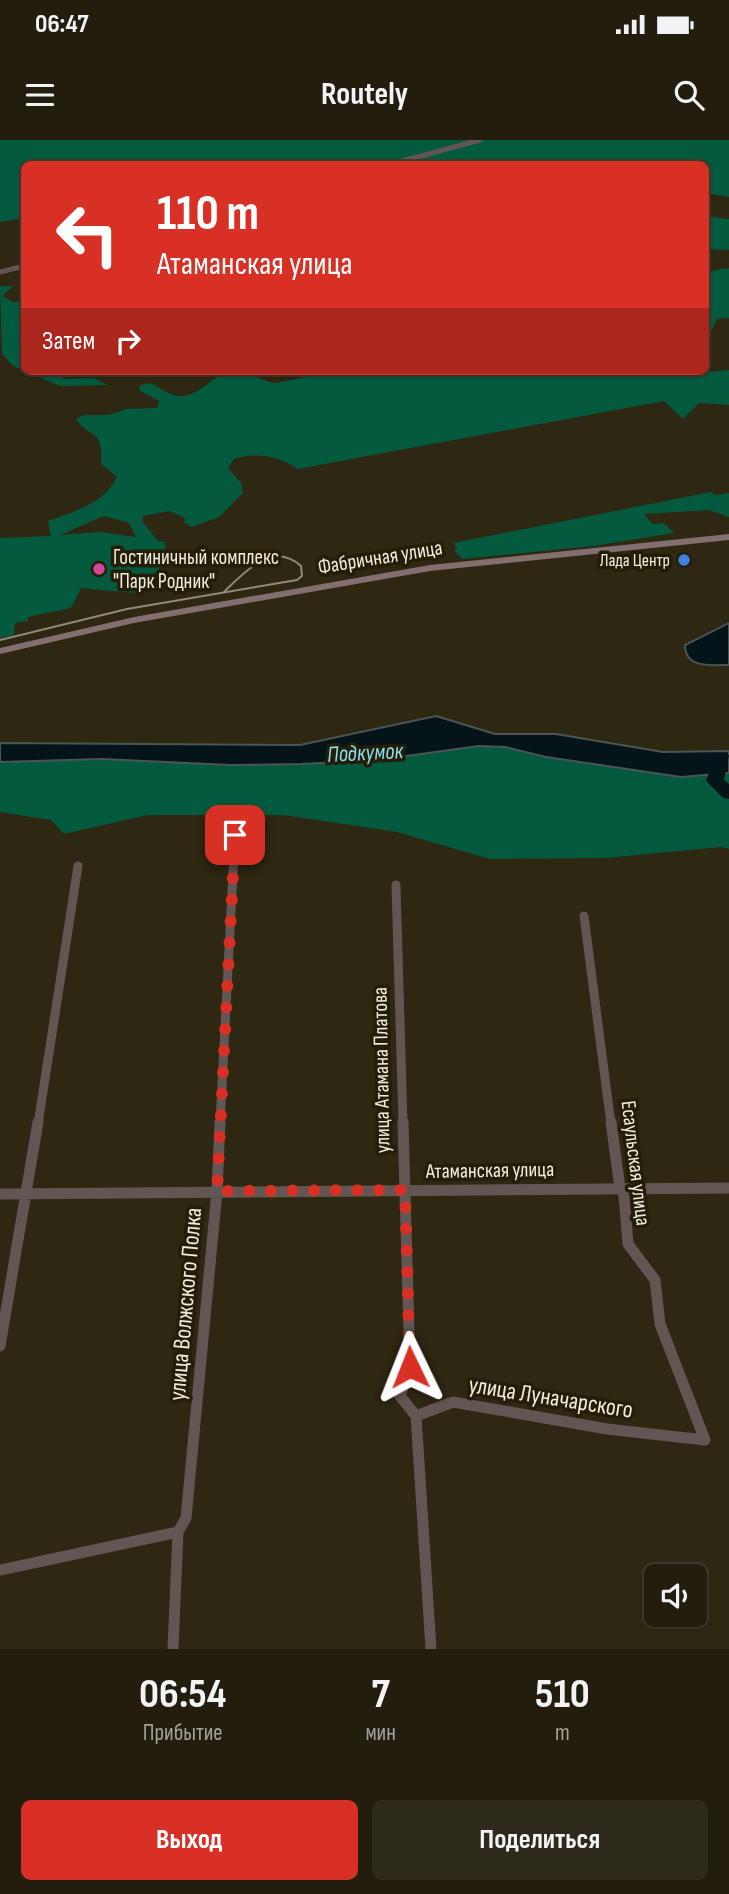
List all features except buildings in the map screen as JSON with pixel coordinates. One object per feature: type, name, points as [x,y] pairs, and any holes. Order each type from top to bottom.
[{"type":"main road","name":"Фабричная улица","points":[[0,651],[134,620],[441,566],[729,537]]},
{"type":"street","points":[[402,161],[480,140]]},
{"type":"street","points":[[0,272],[21,266]]},
{"type":"street","name":"улица Волжского Полка","points":[[173,1649],[178,1532],[186,1518],[217,1191],[235,835]]},
{"type":"street","points":[[0,1346],[27,1193],[78,866]]},
{"type":"street","name":"улица Атамана Платова","points":[[396,885],[410,1367],[400,1396],[416,1416]]},
{"type":"street","name":"Есаульская улица","points":[[584,916],[620,1188],[624,1195],[628,1244],[655,1280],[660,1324],[705,1440]]},
{"type":"street","name":"Атаманская улица","points":[[0,1194],[729,1188]]},
{"type":"street","name":"улица Луначарского","points":[[416,1416],[453,1402],[607,1429],[705,1440]]},
{"type":"street","points":[[416,1416],[431,1649]]},
{"type":"street","points":[[0,1570],[178,1532]]},
{"type":"green space","points":[[0,140],[729,140],[729,197],[709,194],[709,161],[21,161],[21,218],[0,222]]},
{"type":"green space","points":[[709,216],[729,219],[729,250],[709,249]]},
{"type":"green space","points":[[729,268],[729,318],[717,319],[709,334],[709,271]]},
{"type":"green space","points":[[0,286],[13,286],[2,296],[13,302],[21,301],[21,370],[12,365],[2,354]]},
{"type":"green space","points":[[729,370],[729,405],[699,403],[683,419],[664,401],[298,469],[267,456],[234,459],[228,468],[241,483],[243,493],[219,517],[191,527],[184,522],[185,518],[169,511],[143,516],[142,521],[158,541],[165,542],[165,551],[161,566],[141,588],[134,593],[81,588],[71,608],[28,617],[28,621],[15,623],[14,635],[0,638],[0,538],[51,536],[48,521],[96,500],[105,494],[117,477],[101,464],[98,439],[76,419],[84,415],[109,415],[126,409],[157,408],[159,401],[140,391],[139,386],[147,383],[172,395],[182,396],[196,391],[221,375],[253,375],[276,383],[315,375],[709,375],[709,372]],"holes":[[[104,516],[129,523],[136,537],[100,532],[60,535]]]},
{"type":"green space","points":[[34,375],[60,375],[64,379],[94,378],[107,385],[60,386]]},
{"type":"green space","points":[[711,492],[715,495],[729,493],[729,517],[709,510],[644,514],[653,524],[664,523],[674,533],[594,546],[462,559],[454,550],[457,548],[453,543]]},
{"type":"green space","points":[[479,746],[505,747],[589,764],[729,773],[729,849],[721,847],[606,858],[490,859],[397,832],[283,815],[148,815],[64,834],[51,820],[0,812],[0,762],[102,759],[230,765],[302,764],[377,760]]},
{"type":"water","points":[[729,623],[729,665],[701,664],[689,658],[685,645]]},
{"type":"water","name":"Подкумок","points":[[436,716],[495,734],[556,734],[663,752],[729,751],[729,773],[681,777],[546,757],[505,747],[479,746],[377,760],[302,764],[230,765],[102,759],[0,762],[0,743],[300,745]]},
{"type":"waterway","points":[[723,759],[715,781],[729,794]]},
{"type":"tram line","points":[[0,640],[127,609],[297,580],[302,576],[301,566],[291,559],[270,558],[250,568],[224,592]]},
{"type":"place","name":"Лада Центр","points":[[684,560]]},
{"type":"place","name":"Гостиничный комплекс \"Парк Родник\"","points":[[99,569]]},
{"type":"route","points":[[235,835],[217,1191],[405,1190],[410,1367]]}]
